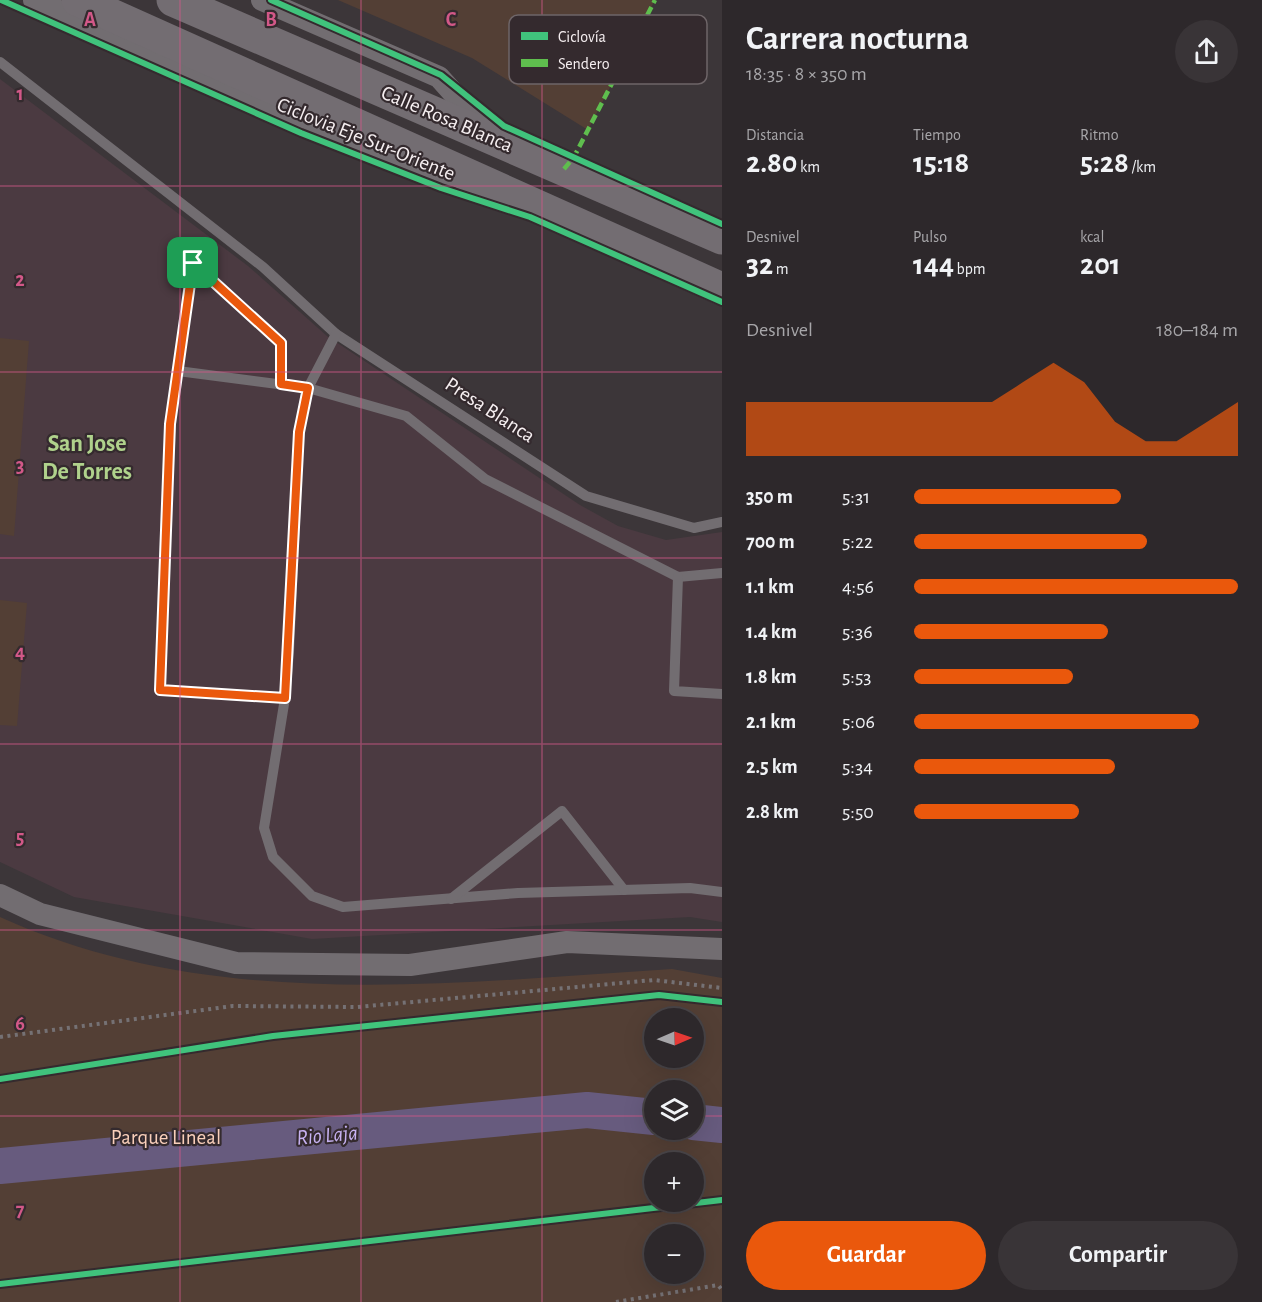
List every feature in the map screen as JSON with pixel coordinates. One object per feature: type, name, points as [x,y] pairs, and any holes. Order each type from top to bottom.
[{"type":"main road","name":"Calle Rosa Blanca","points":[[78,0],[722,289]]},
{"type":"main road","name":"Calle Rosa Blanca","points":[[172,0],[722,238]]},
{"type":"street","points":[[34,0],[423,174],[469,175]]},
{"type":"street","points":[[262,0],[439,77],[495,140]]},
{"type":"street","points":[[0,895],[40,914],[236,963],[410,965],[567,942],[722,949]]},
{"type":"lane","name":"Presa Blanca","points":[[0,62],[264,267],[336,334],[586,496],[694,528],[722,522]]},
{"type":"lane","points":[[281,384],[281,343],[193,263],[170,424],[160,690],[285,698]]},
{"type":"lane","points":[[336,334],[308,388],[299,432],[285,698],[264,828],[273,857],[312,896],[343,908],[451,899],[624,890],[690,888],[722,892]]},
{"type":"lane","points":[[178,371],[308,388],[406,416],[485,479],[678,577],[722,573]]},
{"type":"lane","points":[[678,577],[674,691],[722,694]]},
{"type":"lane","points":[[451,899],[562,811],[624,890]]},
{"type":"path","points":[[0,1037],[233,1006],[357,1008],[654,980],[722,988]]},
{"type":"path","points":[[616,1302],[718,1285],[722,1290]]},
{"type":"shaded area","points":[[0,79],[248,266],[327,336],[580,505],[618,526],[666,540],[722,532],[722,922],[690,917],[312,939],[74,897],[0,862]]},
{"type":"green space","points":[[338,0],[655,0],[647,15],[509,15],[509,81],[472,58]]},
{"type":"green space","points":[[514,84],[612,84],[588,130]]},
{"type":"green space","points":[[0,338],[29,341],[14,536],[0,534]]},
{"type":"green space","points":[[0,600],[27,603],[17,726],[0,725]]},
{"type":"green space","name":"Parque Lineal","points":[[0,917],[80,947],[163,968],[246,979],[331,984],[417,984],[672,969],[722,978],[722,1302],[0,1302]]},
{"type":"waterway","name":"Rio Laja","points":[[0,1166],[587,1110],[644,1116]]},
{"type":"waterway","name":"Rio Laja","points":[[704,1123],[722,1125]]},
{"type":"marked path","points":[[647,15],[655,0]]},
{"type":"marked path","points":[[564,169],[574,157],[612,84]]},
{"type":"cycle path","name":"Ciclovia Eje Sur-Oriente","points":[[1,0],[301,133],[441,188],[530,217],[722,302]]},
{"type":"cycle path","points":[[271,0],[441,75],[504,126],[722,224]]},
{"type":"cycle path","points":[[0,1079],[273,1036],[659,995],[722,1002]]},
{"type":"cycle path","points":[[0,1284],[722,1200]]},
{"type":"district","name":"San Jose De Torres","points":[[87,458]]},
{"type":"route","points":[[193,263],[281,343],[281,384],[308,388],[299,432],[285,698],[160,690],[170,424],[193,263]]}]
